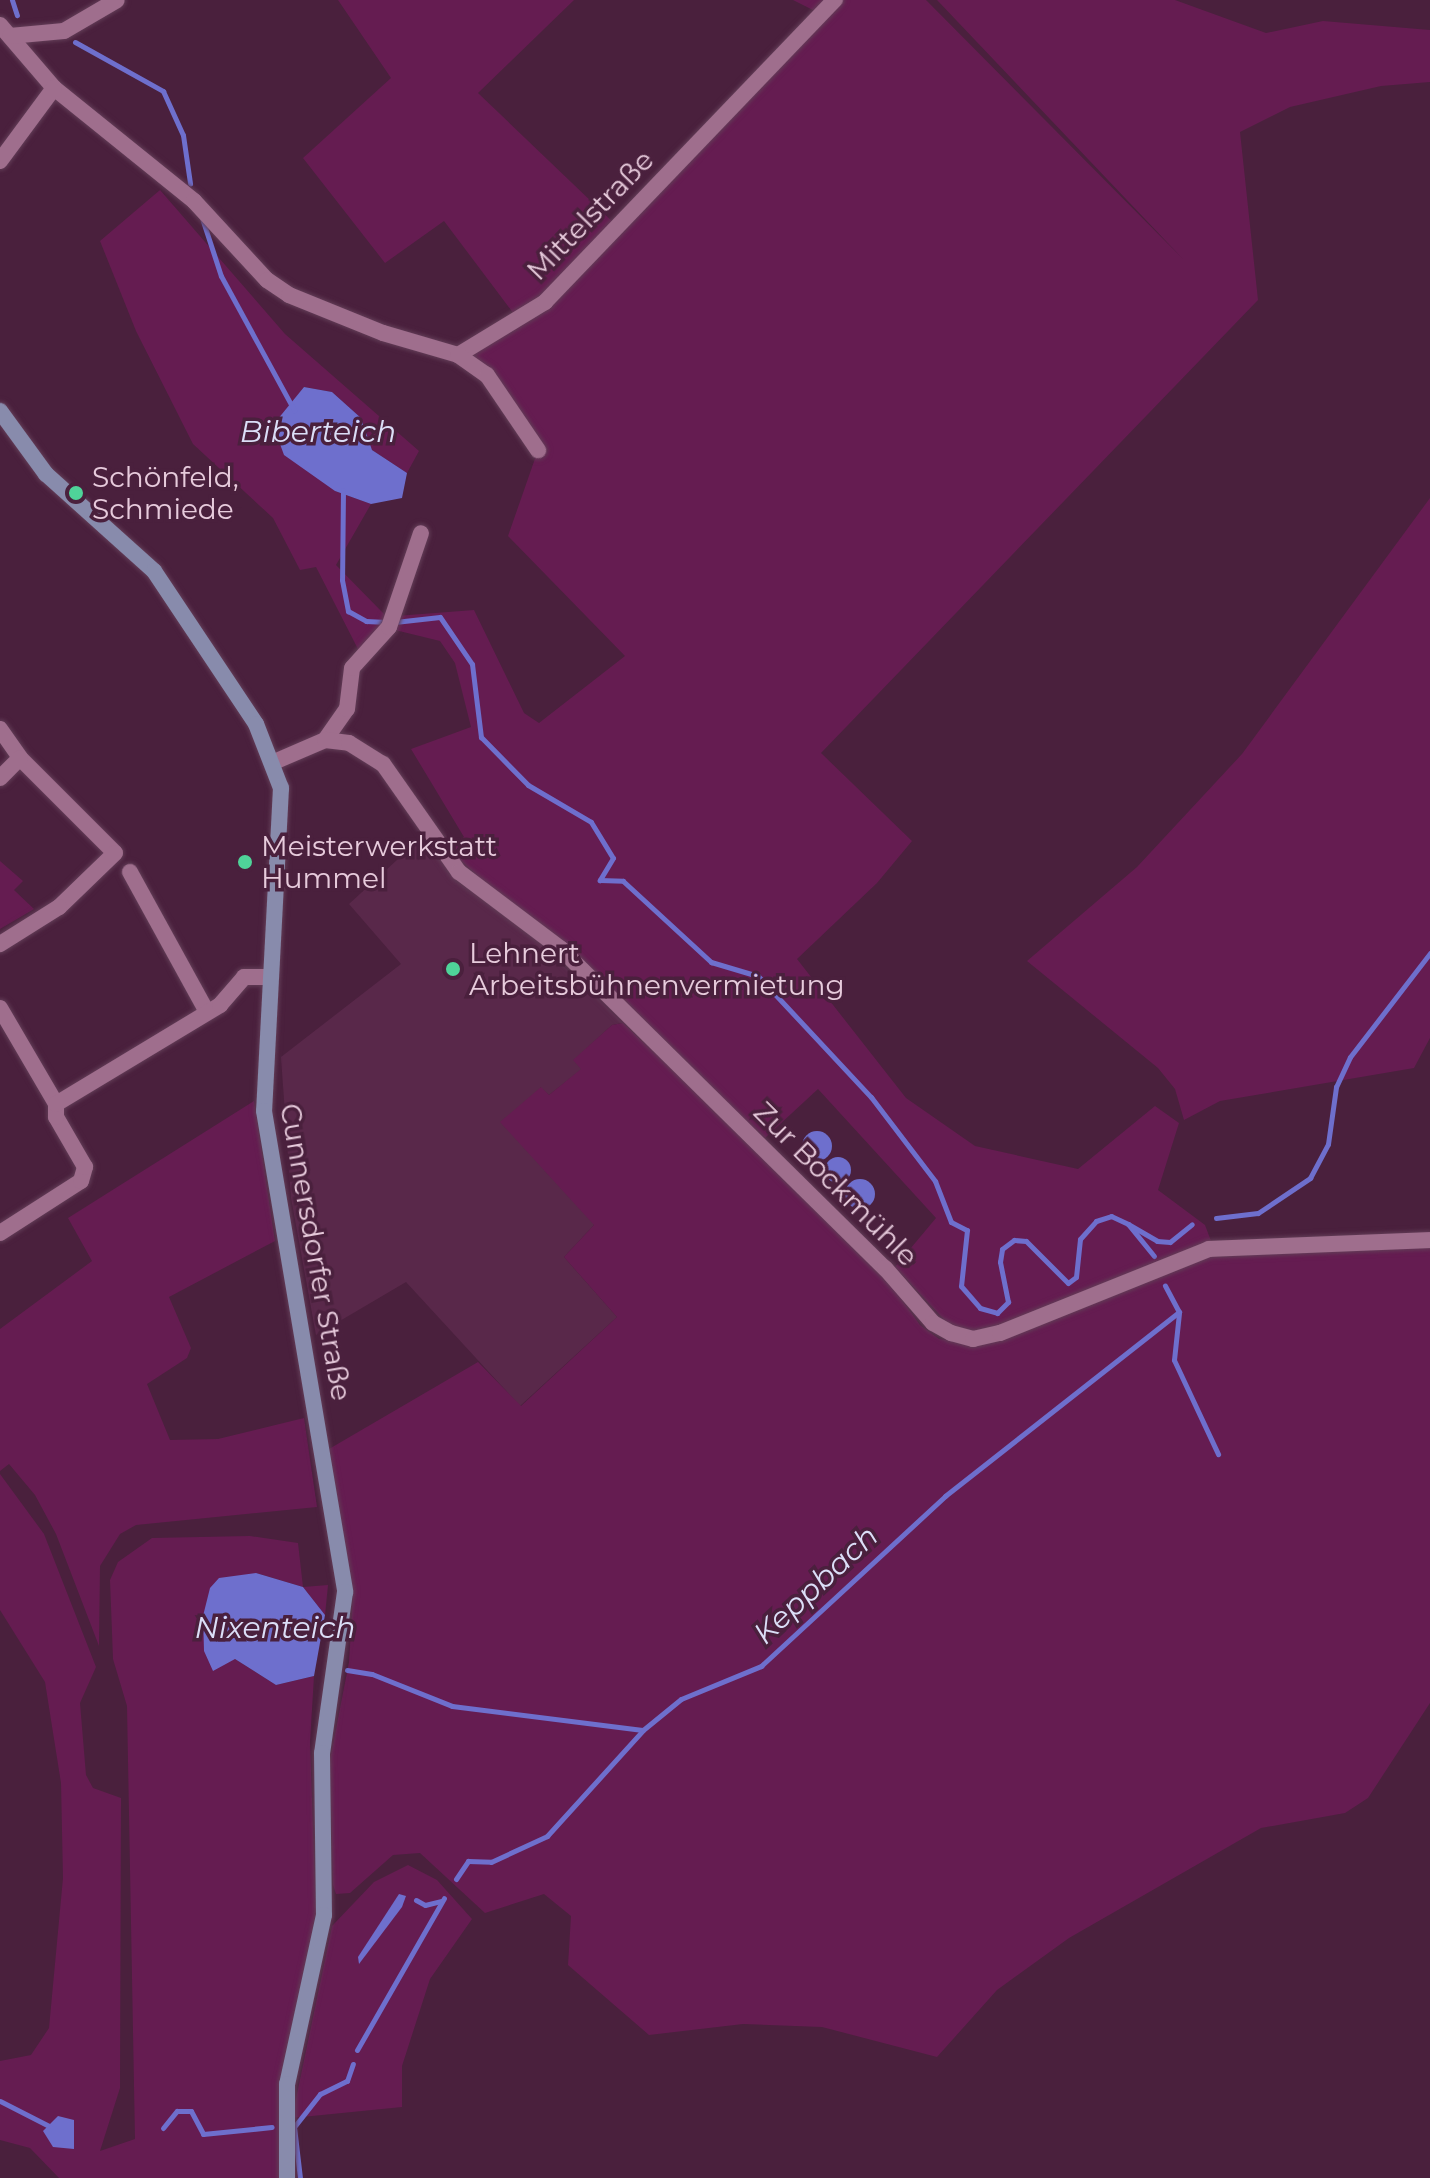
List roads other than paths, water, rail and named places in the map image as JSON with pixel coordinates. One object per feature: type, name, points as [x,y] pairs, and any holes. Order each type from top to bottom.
[{"type":"street","points":[[5,31],[64,31],[117,0]]},
{"type":"street","name":"Mittelstraße","points":[[458,355],[545,302],[835,0]]},
{"type":"street","points":[[5,31],[54,88],[194,201],[278,288],[419,347],[458,355],[487,375],[538,450]]},
{"type":"street","points":[[0,161],[54,88]]},
{"type":"street","name":"Cunnersdorfer Straße","points":[[0,411],[46,474],[154,571],[234,689],[274,762],[282,816],[268,977],[263,1090],[271,1179],[345,1592],[322,1753],[324,1915],[287,2084],[287,2177]]},
{"type":"street","points":[[274,762],[325,740],[347,709],[352,668],[391,621],[421,533]]},
{"type":"street","points":[[0,729],[20,758],[115,853],[59,907],[0,944]]},
{"type":"street","name":"Zur Bockmühle","points":[[325,740],[349,743],[383,764],[443,856],[561,949],[842,1225],[933,1323],[951,1333],[973,1339],[1000,1333],[1209,1249],[1430,1240]]},
{"type":"street","points":[[0,778],[20,758]]},
{"type":"street","points":[[130,872],[207,1012]]},
{"type":"street","points":[[56,1104],[207,1012],[244,977],[268,977]]},
{"type":"street","points":[[0,1008],[56,1104],[56,1117],[85,1167],[81,1181],[0,1233]]},
{"type":"water","name":"Biberteich","points":[[304,387],[332,392],[361,418],[372,450],[407,473],[402,498],[371,504],[335,491],[284,455],[273,425]]},
{"type":"water","points":[[817,1131],[823,1132],[831,1140],[831,1152],[823,1160],[817,1161],[811,1160],[803,1152],[802,1146],[803,1140],[811,1132]]},
{"type":"water","points":[[838,1157],[847,1161],[851,1170],[847,1179],[838,1183],[829,1179],[825,1170],[829,1161]]},
{"type":"water","points":[[860,1179],[866,1180],[874,1188],[874,1200],[866,1208],[860,1209],[854,1208],[846,1200],[845,1194],[846,1188],[854,1180]]},
{"type":"water","name":"Nixenteich","points":[[256,1573],[303,1587],[325,1615],[314,1676],[276,1685],[235,1659],[213,1671],[204,1651],[203,1616],[210,1588],[219,1578]]},
{"type":"water","points":[[399,1894],[406,1896],[402,1907],[359,1964],[358,1957]]},
{"type":"water","points":[[58,2116],[74,2120],[74,2149],[53,2147],[43,2131]]},
{"type":"waterway","points":[[12,0],[17,15]]},
{"type":"waterway","points":[[75,42],[163,91],[183,135],[190,183]]},
{"type":"waterway","points":[[202,218],[221,276],[294,410]]},
{"type":"waterway","points":[[343,490],[342,580],[348,611],[366,621],[386,622]]},
{"type":"waterway","points":[[395,622],[440,617],[472,664],[481,737],[528,785],[591,822],[613,858],[600,880],[623,881],[711,962],[758,976],[871,1097],[935,1181],[951,1222],[967,1230],[961,1286],[980,1308],[997,1313],[1008,1302],[1000,1262],[1002,1249],[1014,1240],[1026,1241],[1068,1283],[1076,1277],[1080,1239],[1096,1221],[1111,1216],[1128,1224]]},
{"type":"waterway","name":"Keppbach","points":[[1216,1218],[1258,1213],[1310,1178],[1328,1144],[1336,1087],[1350,1057],[1430,953]]},
{"type":"waterway","name":"Keppbach","points":[[1154,1256],[1128,1224],[1157,1241],[1170,1242],[1192,1224]]},
{"type":"waterway","name":"Keppbach","points":[[456,1879],[468,1861],[491,1862],[547,1836],[643,1730],[681,1699],[761,1666],[945,1496],[1179,1312],[1165,1286]]},
{"type":"waterway","points":[[1179,1313],[1174,1360],[1218,1454]]},
{"type":"waterway","points":[[347,1670],[372,1674],[452,1706],[642,1730]]},
{"type":"waterway","name":"Keppbach","points":[[357,2050],[444,1898]]},
{"type":"waterway","points":[[416,1900],[425,1905],[441,1901]]},
{"type":"waterway","name":"Keppbach","points":[[300,2178],[294,2127],[320,2094],[347,2081],[353,2064]]},
{"type":"waterway","points":[[0,2101],[49,2126]]},
{"type":"waterway","points":[[163,2128],[177,2111],[191,2111],[203,2134],[272,2127]]},
{"type":"place","name":"Schönfeld, Schmiede","points":[[76,493]]},
{"type":"place","name":"Meisterwerkstatt Hummel","points":[[245,862]]},
{"type":"place","name":"Lehnert Arbeitsbühnenvermietung","points":[[453,969]]}]
